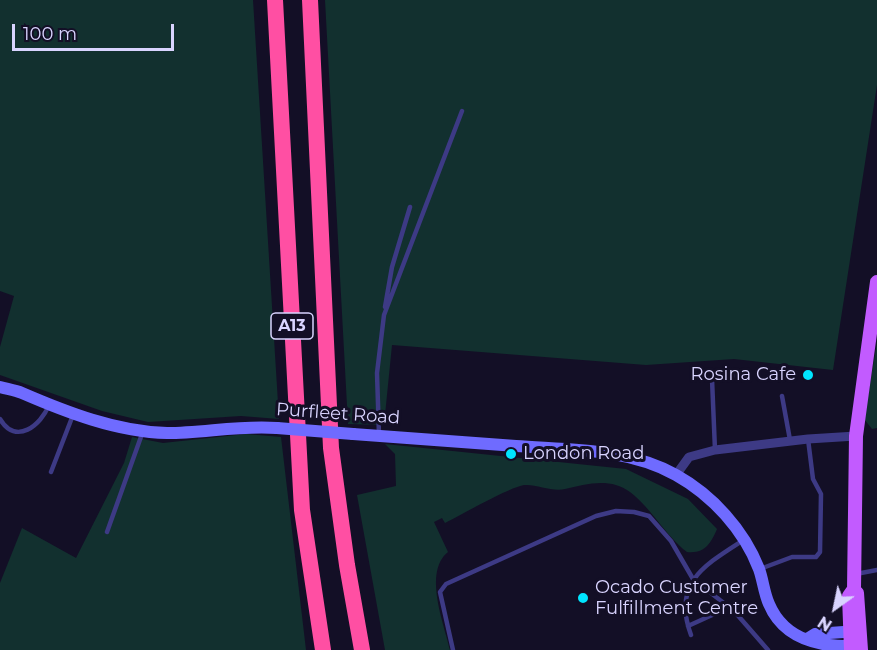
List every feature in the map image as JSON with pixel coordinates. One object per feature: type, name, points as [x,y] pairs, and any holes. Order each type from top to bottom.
[{"type":"highway","name":"A13","points":[[275,0],[302,510],[323,650]]},
{"type":"highway","name":"A13","points":[[310,0],[331,448],[346,565],[362,650]]},
{"type":"main road","points":[[856,648],[849,596],[854,589],[856,436],[877,282]]},
{"type":"street","name":"Purfleet Road","points":[[1,389],[21,392],[49,405],[142,431],[185,432],[248,426],[621,455],[649,462],[676,475],[702,492],[744,540],[759,569],[768,602],[775,616],[786,629],[815,645],[856,648]]},
{"type":"street","points":[[676,475],[689,457],[716,450],[790,440],[856,436]]},
{"type":"street","points":[[807,639],[815,634],[855,632]]},
{"type":"lane","points":[[384,315],[462,111]]},
{"type":"lane","points":[[379,436],[377,373],[384,315],[392,267],[410,207]]},
{"type":"lane","points":[[716,450],[712,379],[735,375]]},
{"type":"lane","points":[[782,396],[790,440]]},
{"type":"lane","points":[[1,422],[16,431],[28,430],[39,424],[49,405]]},
{"type":"lane","points":[[51,472],[74,413]]},
{"type":"lane","points":[[107,532],[142,431]]},
{"type":"lane","points":[[759,569],[792,556],[816,557],[820,552],[821,494],[813,479],[808,439]]},
{"type":"lane","points":[[453,650],[440,592],[446,584],[596,516],[616,511],[649,516],[670,541],[693,579],[727,604],[750,627],[768,650]]},
{"type":"lane","points":[[691,635],[684,615],[684,605],[693,579],[717,557],[744,540]]},
{"type":"lane","points":[[854,574],[877,570]]},
{"type":"lane","points":[[688,626],[721,611],[727,604]]},
{"type":"green space","points":[[0,0],[253,0],[279,419],[241,416],[148,422],[102,411],[0,375],[0,347],[14,296],[0,291]]},
{"type":"green space","points":[[325,0],[877,0],[877,85],[833,370],[734,359],[646,365],[392,345],[384,425],[348,424]]},
{"type":"green space","points":[[877,342],[877,428],[872,429],[864,419]]},
{"type":"green space","points":[[246,434],[281,437],[306,650],[0,650],[0,583],[22,528],[76,558],[124,463],[132,437],[163,443]]},
{"type":"green space","points":[[385,444],[626,469],[688,499],[717,529],[703,549],[687,552],[679,546],[638,499],[622,487],[598,483],[560,490],[529,485],[517,487],[445,523],[442,518],[434,522],[448,552],[437,572],[436,585],[450,650],[385,650],[357,495],[396,486],[395,454]]},
{"type":"place","name":"Rosina Cafe","points":[[808,375]]},
{"type":"place","name":"London Road","points":[[511,454]]},
{"type":"place","name":"Ocado Customer Fulfillment Centre","points":[[583,598]]}]
